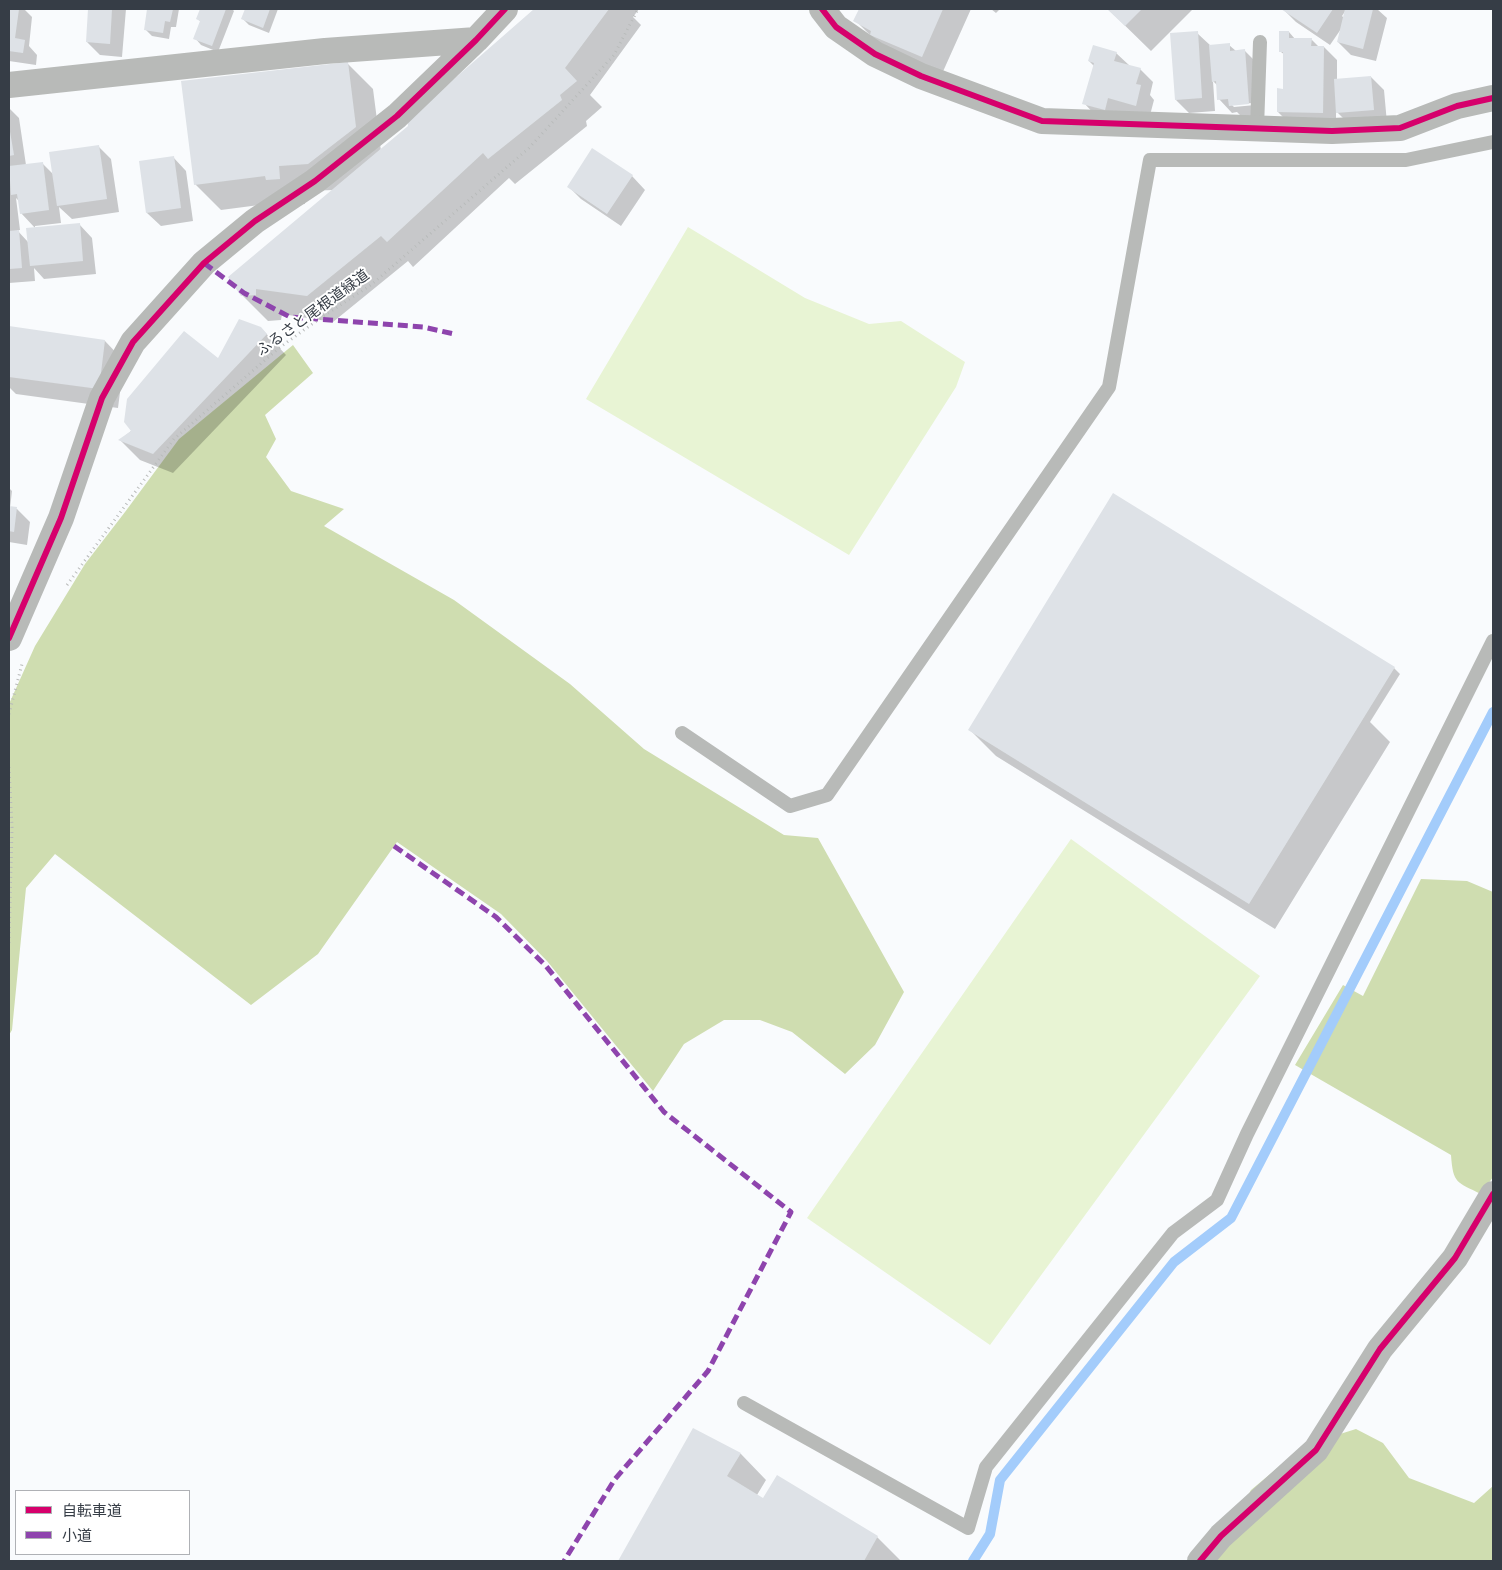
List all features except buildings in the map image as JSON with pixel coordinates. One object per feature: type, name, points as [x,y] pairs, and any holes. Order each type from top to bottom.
[{"type":"street","points":[[9,638],[61,518],[102,398],[133,342],[204,263],[255,221],[315,181],[397,116],[476,40],[505,9]]},
{"type":"street","points":[[822,9],[836,27],[875,54],[921,76],[1042,121],[1332,131],[1400,128],[1456,106],[1493,98]]},
{"type":"street","points":[[9,84],[324,51],[476,40]]},
{"type":"street","points":[[1200,1561],[1221,1536],[1316,1450],[1380,1349],[1454,1258],[1493,1194]]},
{"type":"lane","points":[[1257,128],[1260,42]]},
{"type":"lane","points":[[682,732],[790,806],[827,795],[1109,387],[1150,160],[1406,160],[1493,142]]},
{"type":"lane","points":[[744,1403],[968,1528],[986,1467],[1173,1233],[1217,1200],[1252,1125],[1493,641]]},
{"type":"path","points":[[9,714],[25,658]]},
{"type":"path","points":[[9,767],[12,827],[9,943]]},
{"type":"green space","points":[[688,227],[805,298],[869,324],[901,321],[965,362],[956,387],[849,555],[586,399]]},
{"type":"green space","points":[[293,345],[313,373],[265,415],[276,439],[266,457],[291,491],[344,509],[324,526],[454,600],[570,684],[644,749],[784,835],[818,838],[904,992],[875,1045],[845,1074],[792,1032],[760,1020],[724,1020],[684,1044],[653,1091],[547,961],[501,914],[397,842],[318,954],[251,1005],[55,854],[26,888],[12,1030],[9,1035],[9,704],[35,646],[85,564],[179,439]]},
{"type":"green space","points":[[1071,839],[1260,976],[990,1345],[807,1218]]},
{"type":"green space","points":[[1421,879],[1467,881],[1493,892],[1493,1177],[1481,1194],[1458,1181],[1453,1172],[1451,1155],[1295,1065],[1343,985],[1363,996]]},
{"type":"green space","points":[[1356,1429],[1383,1443],[1409,1478],[1474,1503],[1493,1486],[1493,1561],[1213,1561],[1251,1490],[1305,1445]]},
{"type":"waterway","points":[[973,1561],[990,1534],[1000,1480],[1174,1262],[1231,1218],[1493,712]]},
{"type":"marked path","points":[[204,263],[244,293],[290,317],[423,327],[454,334]]},
{"type":"marked path","points":[[394,846],[496,917],[546,966],[664,1112],[791,1212],[708,1371],[615,1479],[564,1561]]},
{"type":"cycle path","points":[[9,638],[61,518],[102,398],[133,342],[204,263],[255,221],[315,181],[397,116],[476,40],[505,9]]},
{"type":"cycle path","points":[[822,9],[836,27],[875,54],[921,76],[1042,121],[1332,131],[1400,128],[1457,106],[1493,98]]},
{"type":"cycle path","points":[[1200,1561],[1221,1536],[1316,1450],[1380,1349],[1455,1258],[1493,1194]]}]
